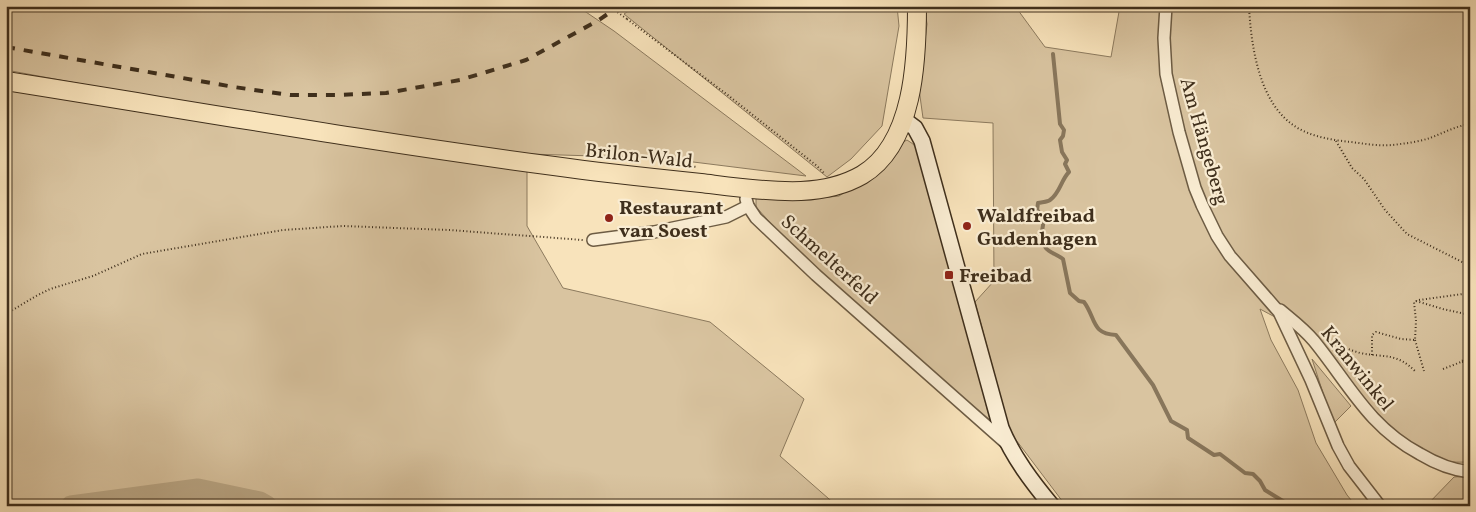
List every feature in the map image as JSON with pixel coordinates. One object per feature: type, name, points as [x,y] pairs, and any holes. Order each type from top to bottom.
[{"type":"main road","name":"Brilon-Wald","points":[[6,81],[365,139],[585,170],[780,191],[800,191],[831,187],[854,179],[874,166],[888,150],[903,119],[910,90],[917,31],[916,6]]},
{"type":"main road","name":"Schmelterfeld","points":[[903,119],[915,128],[922,141],[1001,428],[1008,445],[1019,463],[1052,506]]},
{"type":"street","name":"Am Hängeberg","points":[[1166,6],[1164,47],[1166,74],[1170,96],[1195,188],[1210,223],[1230,256],[1274,306],[1289,331],[1338,446],[1349,466],[1380,506]]},
{"type":"street","name":"Schmelterfeld","points":[[593,240],[654,232],[726,217],[747,203],[756,218],[816,275],[1008,445]]},
{"type":"street","name":"Kranwinkel","points":[[1274,306],[1308,335],[1363,408],[1387,432],[1408,448],[1431,460],[1449,468],[1470,472]]},
{"type":"path","points":[[609,6],[729,96],[817,166],[825,175],[831,187]]},
{"type":"path","points":[[1249,6],[1253,44],[1258,67],[1273,103],[1283,116],[1296,127],[1319,137],[1336,141],[1388,146],[1428,138],[1456,127],[1470,124]]},
{"type":"path","points":[[1336,141],[1352,168],[1364,179],[1385,210],[1407,234],[1470,266]]},
{"type":"path","points":[[675,165],[687,165],[703,169]]},
{"type":"path","points":[[6,314],[43,292],[93,276],[142,254],[283,230],[343,226],[449,230],[593,240]]},
{"type":"path","points":[[1416,301],[1470,293]]},
{"type":"path","points":[[1416,301],[1470,315]]},
{"type":"path","points":[[1416,301],[1414,302],[1415,340],[1424,371]]},
{"type":"path","points":[[1372,355],[1372,335],[1376,332],[1401,339],[1415,340]]},
{"type":"path","points":[[1308,335],[1358,352],[1395,357],[1416,372]]},
{"type":"path","points":[[1461,362],[1470,353]]},
{"type":"path","points":[[1443,369],[1461,362],[1470,361]]},
{"type":"shaded area","points":[[6,6],[577,6],[614,31],[806,176],[661,158],[528,154],[265,118],[6,70]]},
{"type":"shaded area","points":[[636,6],[897,6],[899,26],[882,126],[851,159],[827,177],[624,14]]},
{"type":"shaded area","points":[[924,6],[1015,6],[1045,47],[1111,57],[1120,6],[1470,6],[1470,462],[1443,460],[1406,440],[1376,412],[1321,348],[1307,336],[1260,309],[1271,340],[1298,390],[1316,443],[1347,495],[1356,506],[1066,506],[1010,432],[975,302],[994,281],[993,123],[923,118],[919,89],[927,24]]},
{"type":"shaded area","points":[[6,89],[527,170],[527,226],[563,288],[710,322],[804,399],[780,456],[837,506],[6,506]]},
{"type":"shaded area","points":[[907,140],[920,152],[930,179],[990,420],[818,275],[756,207],[756,196],[801,200],[839,196],[879,170],[903,142]]},
{"type":"shaded area","points":[[1312,359],[1351,406],[1333,424]]},
{"type":"shaded area","points":[[1468,476],[1470,506],[1426,506],[1454,477]]},
{"type":"waterway","points":[[1053,54],[1060,124],[1064,130],[1060,140],[1062,152],[1067,160],[1065,164],[1069,172],[1053,197],[1048,201],[1038,203],[1037,210],[1043,220],[1044,245],[1048,250],[1063,259],[1070,293],[1079,301],[1084,302],[1095,324],[1102,332],[1116,335],[1153,385],[1171,421],[1187,430],[1188,438],[1214,455],[1220,454],[1245,473],[1253,474],[1265,490],[1291,506]]},
{"type":"waterway","points":[[71,506],[198,489],[260,502],[267,506]]},
{"type":"railway","points":[[6,47],[290,95],[386,93],[460,80],[526,60],[599,20],[619,6]]},
{"type":"place","name":"Restaurant van Soest","points":[[609,218]]},
{"type":"place","name":"Waldfreibad Gudenhagen","points":[[967,226]]},
{"type":"place","name":"Freibad","points":[[949,275]]}]
